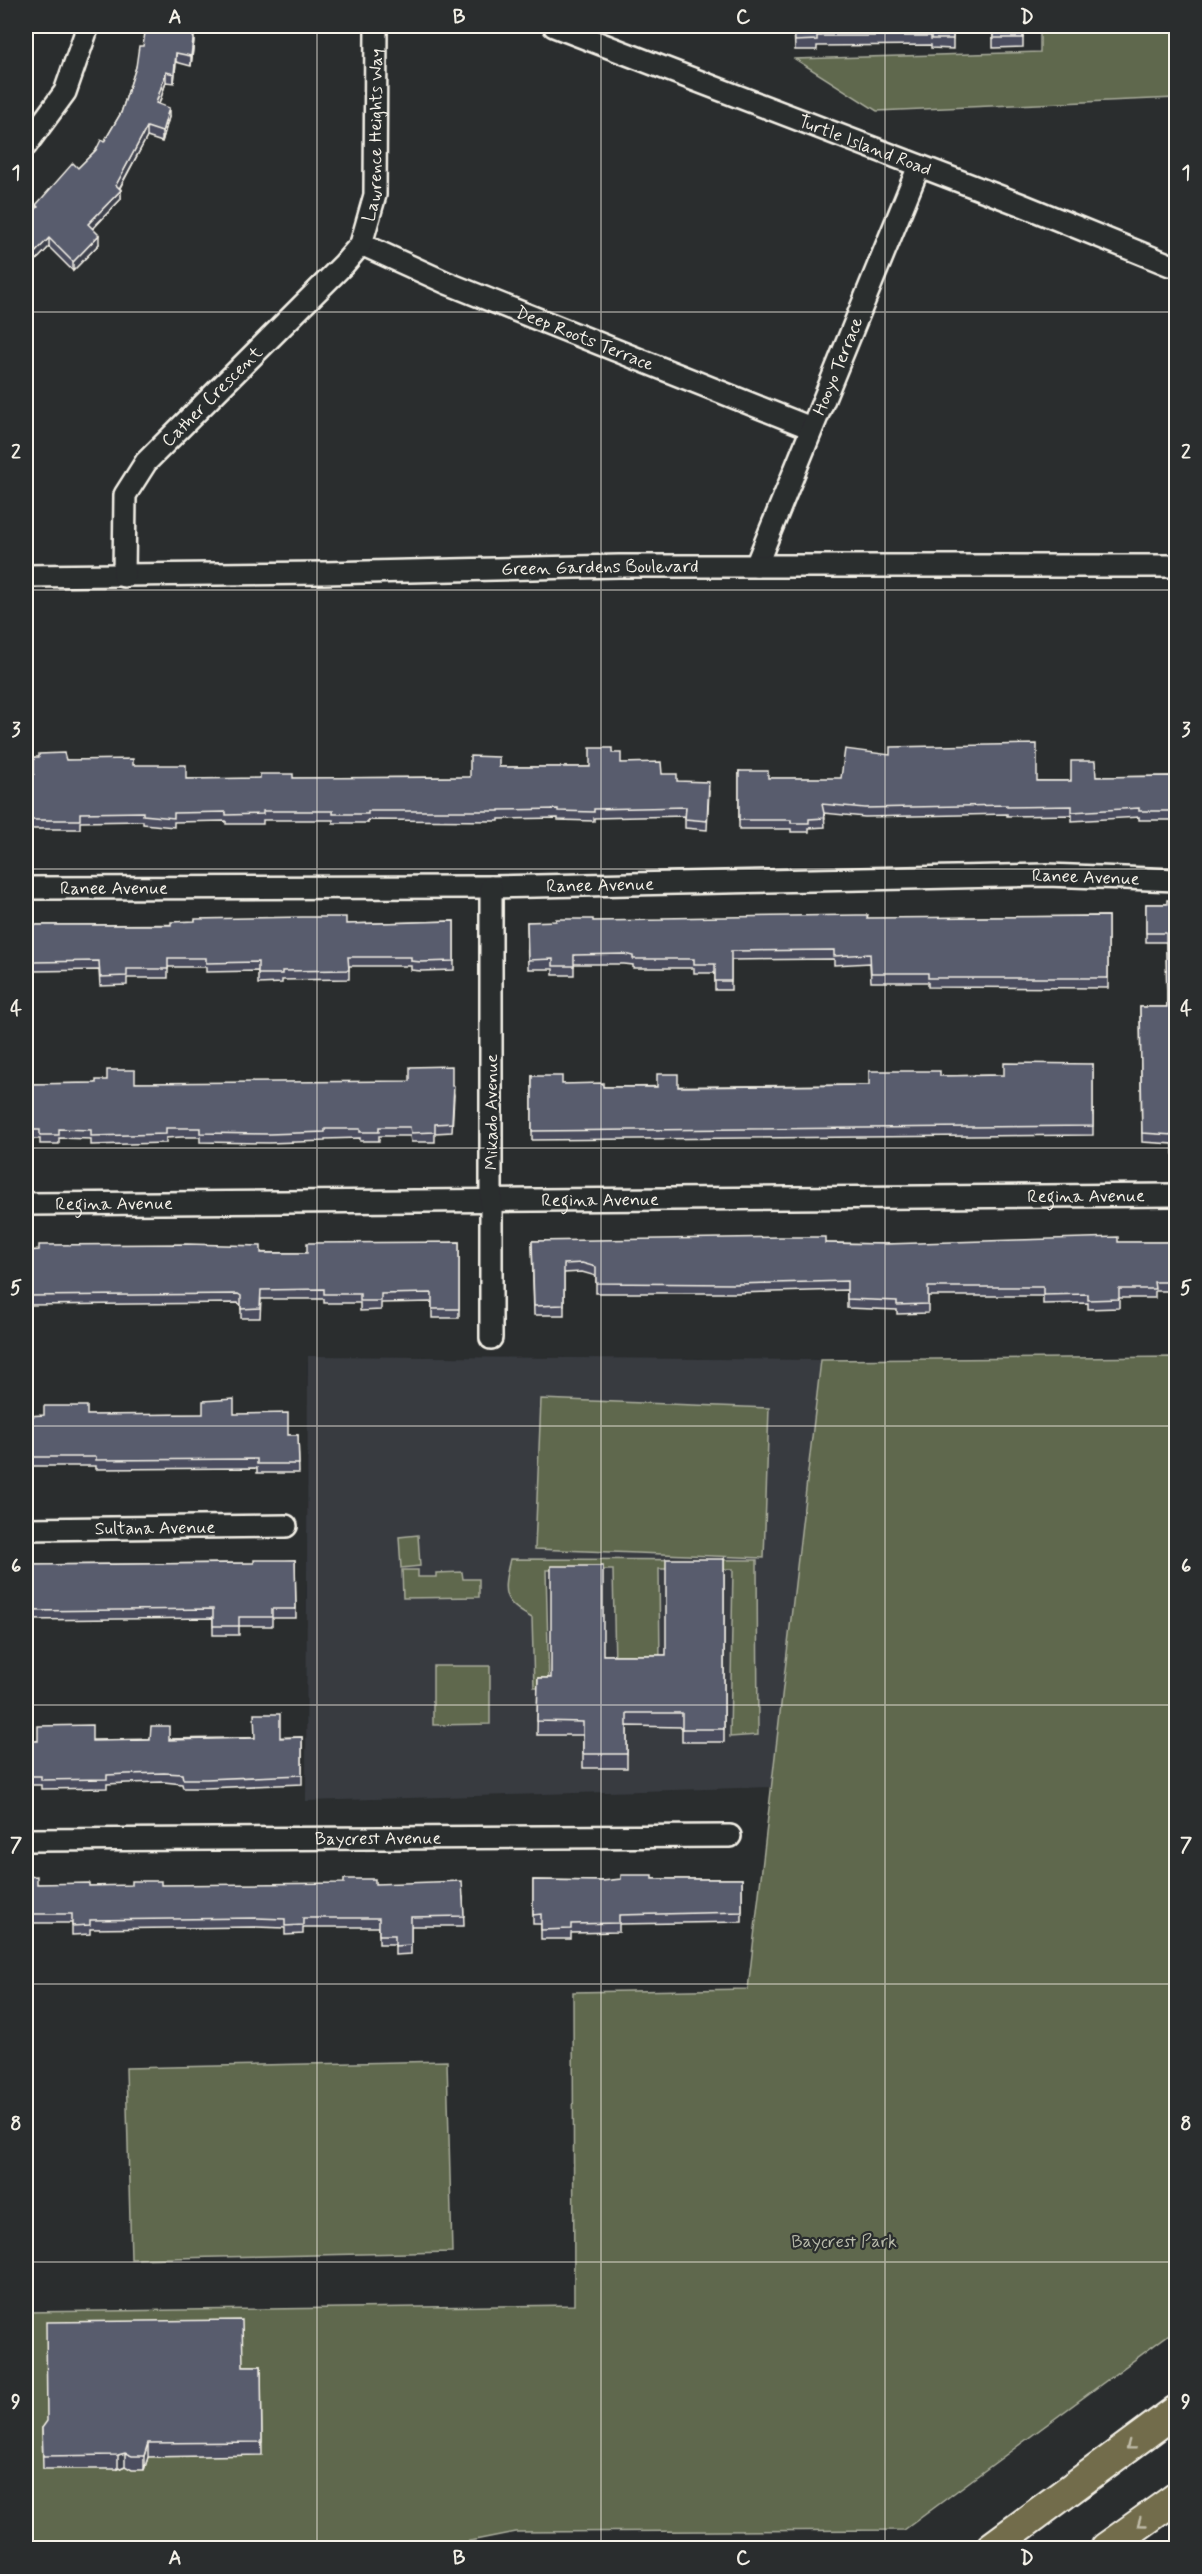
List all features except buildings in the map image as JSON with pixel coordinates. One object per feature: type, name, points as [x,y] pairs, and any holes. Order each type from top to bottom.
[{"type":"highway","points":[[991,2548],[1176,2411]]},
{"type":"highway","points":[[1106,2548],[1176,2498]]},
{"type":"street","points":[[26,145],[65,93],[88,26]]},
{"type":"street","name":"Lawrence Heights Way","points":[[361,244],[375,195],[376,26]]},
{"type":"street","name":"Turtle Island Road","points":[[554,26],[1022,205],[1170,265],[1176,265]]},
{"type":"street","name":"Hooyo Terrace","points":[[756,566],[919,166]]},
{"type":"street","name":"Deep Roots Terrace","points":[[361,244],[447,283],[811,428]]},
{"type":"street","name":"Cather Crescent","points":[[124,576],[125,495],[146,462],[344,264],[361,244]]},
{"type":"street","name":"Green Gardens Boulevard","points":[[26,576],[619,566],[1176,566]]},
{"type":"street","name":"Ranee Avenue","points":[[26,888],[491,887],[1047,875],[1176,880]]},
{"type":"street","name":"Mikado Avenue","points":[[491,887],[491,1338]]},
{"type":"street","name":"Regina Avenue","points":[[26,1204],[1176,1195]]},
{"type":"street","name":"Sultana Avenue","points":[[26,1529],[286,1526]]},
{"type":"street","name":"Baycrest Avenue","points":[[26,1840],[730,1836]]},
{"type":"shaded area","points":[[308,1356],[821,1360],[772,1787],[306,1801]]},
{"type":"green space","points":[[1040,26],[1176,26],[1176,98],[877,111],[795,59],[1040,52]]},
{"type":"green space","name":"Baycrest Park","points":[[1176,1357],[1176,2329],[904,2530],[515,2532],[435,2548],[26,2548],[26,2312],[574,2305],[573,1992],[748,1989],[821,1360]]},
{"type":"green space","points":[[541,1399],[769,1408],[764,1558],[535,1549]]},
{"type":"green space","points":[[418,1535],[420,1566],[401,1568],[399,1537]]},
{"type":"green space","points":[[510,1559],[757,1560],[758,1735],[730,1737],[733,1569],[659,1569],[660,1664],[615,1666],[613,1570],[546,1570],[549,1687],[534,1687],[532,1618],[514,1606],[506,1595]]},
{"type":"green space","points":[[402,1570],[418,1570],[418,1577],[436,1577],[436,1573],[462,1572],[463,1579],[479,1579],[479,1597],[403,1598]]},
{"type":"green space","points":[[433,1666],[490,1666],[490,1724],[433,1725]]},
{"type":"green space","points":[[447,2061],[452,2252],[131,2259],[126,2068]]}]
